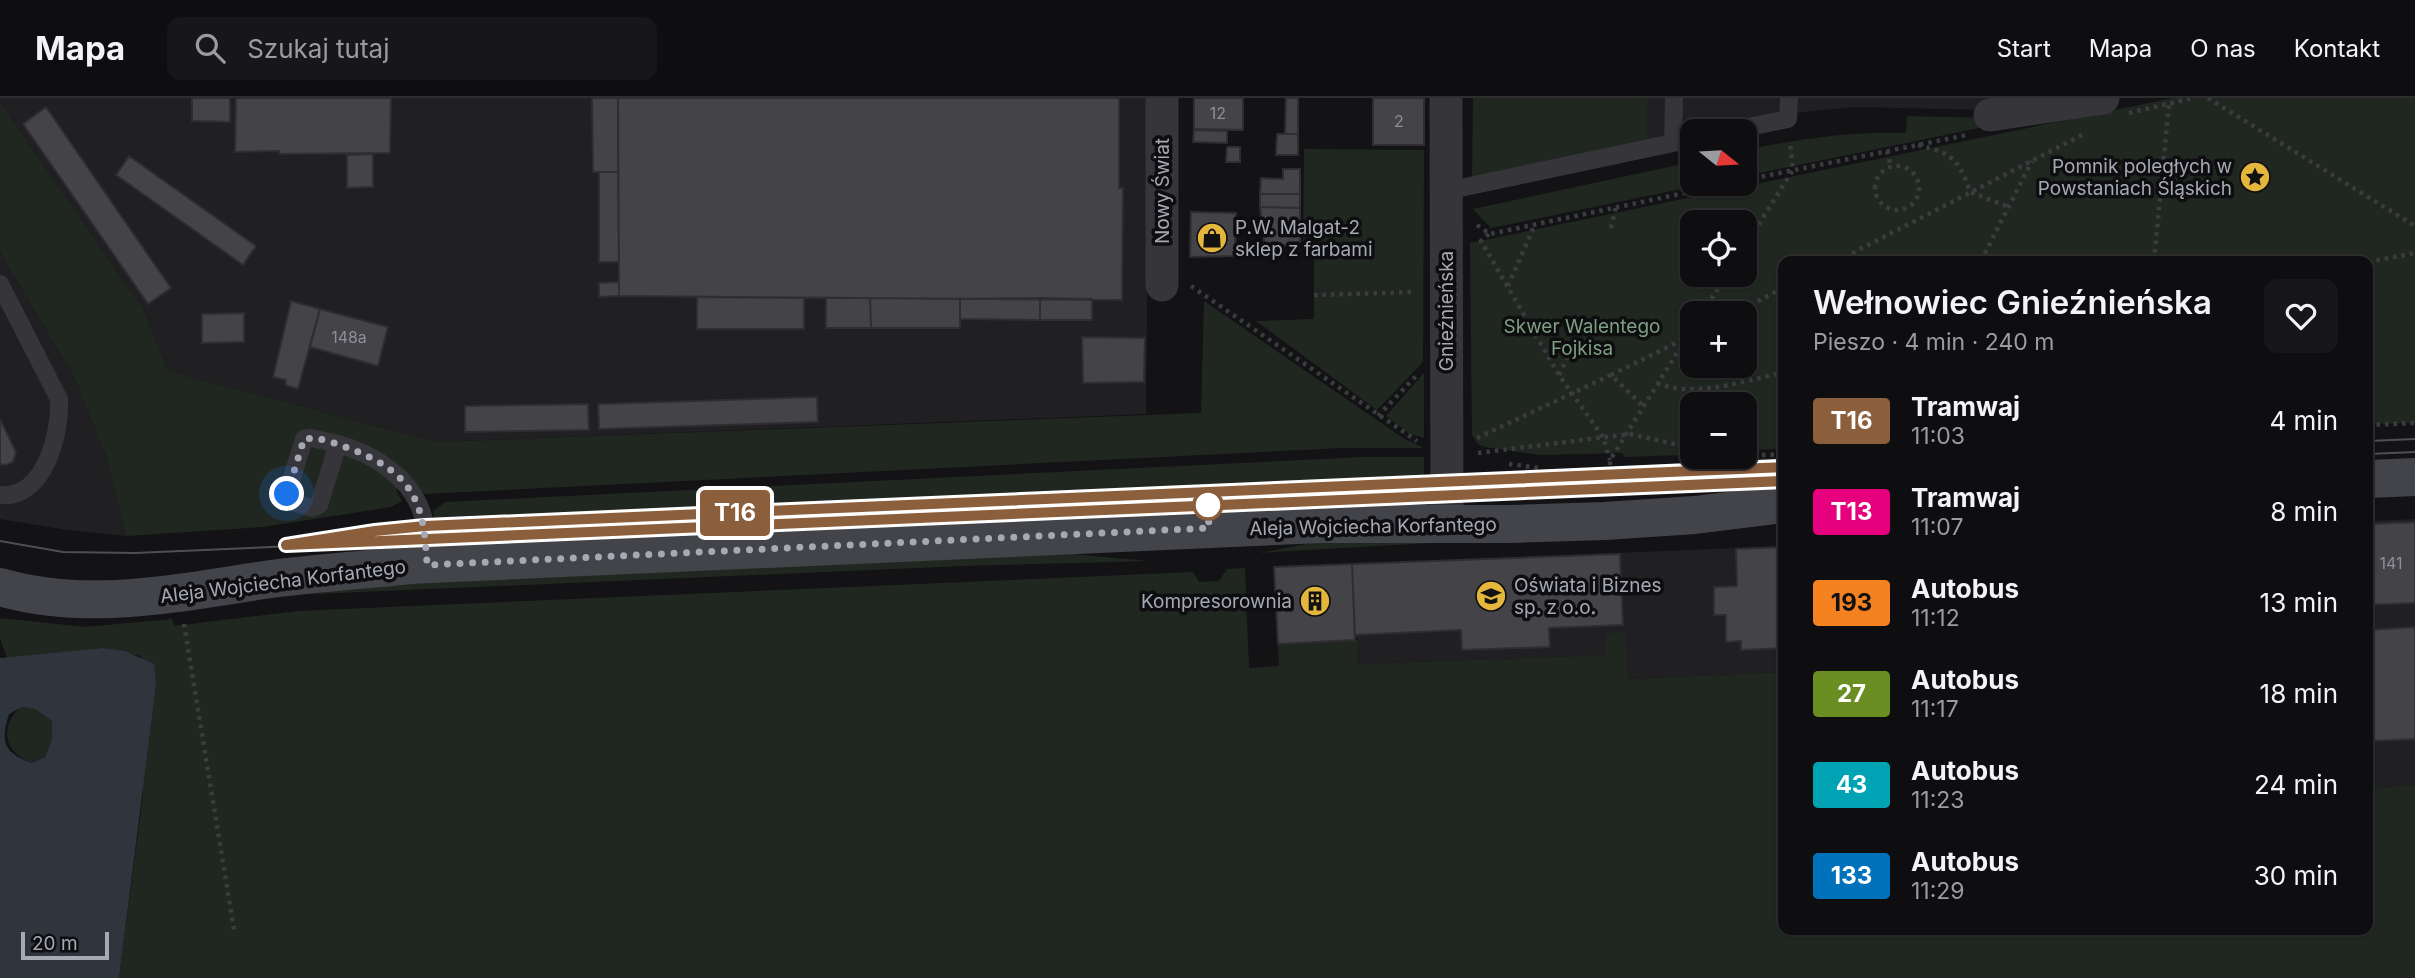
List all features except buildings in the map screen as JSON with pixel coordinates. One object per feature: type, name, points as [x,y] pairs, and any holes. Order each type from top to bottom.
[{"type":"main road","points":[[2373,479],[2415,477]]},
{"type":"main road","name":"Aleja Wojciecha Korfantego","points":[[0,587],[69,600],[126,600],[282,578],[427,565],[1297,525],[1605,521],[1695,515],[1778,505]]},
{"type":"street","name":"Nowy Świat","points":[[1162,98],[1162,285]]},
{"type":"street","name":"Gnieźnieńska","points":[[1446,98],[1447,525]]},
{"type":"street","points":[[1983,116],[2112,106]]},
{"type":"lane","points":[[1673,143],[1674,98]]},
{"type":"lane","points":[[1757,125],[1788,119],[1789,98]]},
{"type":"lane","points":[[1446,191],[1680,142]]},
{"type":"lane","points":[[0,284],[59,399],[60,416],[48,458],[38,478],[25,491],[10,496],[0,495]]},
{"type":"lane","points":[[338,444],[382,464],[411,491],[423,514],[427,565]]},
{"type":"path","points":[[2112,106],[2169,103],[2193,98]]},
{"type":"path","points":[[2208,98],[2415,226]]},
{"type":"path","points":[[2154,256],[2169,103]]},
{"type":"path","points":[[1757,178],[1917,145],[1983,116]]},
{"type":"path","points":[[1847,256],[2087,132]]},
{"type":"path","points":[[1917,145],[1941,151],[1954,158],[1961,165],[1970,192]]},
{"type":"path","points":[[1887,151],[1891,167]]},
{"type":"path","points":[[1984,256],[2032,160]]},
{"type":"path","points":[[1891,167],[1905,168],[1911,172],[1918,184],[1919,190],[1913,203],[1900,210],[1886,208],[1877,197],[1876,183],[1884,171],[1891,167]]},
{"type":"path","points":[[1757,227],[1793,170]]},
{"type":"path","points":[[1970,192],[2009,207]]},
{"type":"path","points":[[1680,194],[1490,234],[1481,241],[1559,375],[1603,437],[1610,462],[1642,405],[1680,350]]},
{"type":"path","points":[[1611,228],[1616,207]]},
{"type":"path","points":[[1472,221],[1490,234]]},
{"type":"path","points":[[1508,287],[1521,262],[1535,224]]},
{"type":"path","points":[[2373,261],[2415,253]]},
{"type":"path","points":[[1162,285],[1194,286],[1408,437],[1483,452],[1625,434],[1642,435],[1680,445]]},
{"type":"path","points":[[1314,295],[1416,292]]},
{"type":"path","points":[[1757,302],[1778,292]]},
{"type":"path","points":[[1446,444],[1481,438],[1680,341]]},
{"type":"path","points":[[1559,375],[1570,352]]},
{"type":"path","points":[[1378,416],[1420,372]]},
{"type":"path","points":[[1657,383],[1673,389],[1693,390],[1778,374]]},
{"type":"path","points":[[1611,375],[1642,405]]},
{"type":"path","points":[[2373,425],[2415,423]]},
{"type":"path","points":[[1757,455],[1778,454]]},
{"type":"path","points":[[1509,464],[1539,468]]},
{"type":"path","points":[[184,624],[234,930]]},
{"type":"shaded area","points":[[0,98],[1149,98],[1146,414],[436,442],[168,371],[143,309],[0,102]]},
{"type":"shaded area","points":[[1647,98],[1783,98],[1782,115],[1757,120],[1680,119],[1680,136],[1647,143]]},
{"type":"shaded area","points":[[1794,98],[2030,98],[1994,110],[1855,107],[1793,113]]},
{"type":"shaded area","points":[[0,252],[75,379],[106,457],[126,536],[0,519]]},
{"type":"shaded area","points":[[2415,519],[2415,785],[2373,788],[2373,521]]},
{"type":"shaded area","points":[[1778,546],[1778,672],[1627,679],[1624,632],[1606,655],[1357,664],[1358,640],[1355,635],[1352,564]]},
{"type":"shaded area","points":[[103,648],[125,651],[154,664],[156,684],[119,978],[0,978],[0,658]],"holes":[[[22,707],[35,709],[52,721],[52,740],[45,757],[32,763],[10,750],[5,732],[9,714]]]},
{"type":"green space","points":[[1473,98],[1647,98],[1647,143],[1472,181]]},
{"type":"green space","name":"Skwer Walentego Fojkisa","points":[[2173,98],[2415,98],[2415,423],[2373,424],[2373,256],[1778,256],[1778,449],[1757,450],[1757,392],[1680,392],[1680,455],[1540,455],[1478,444],[1472,435],[1470,243],[1698,196],[1757,196],[1757,184]]},
{"type":"green space","points":[[0,102],[143,309],[168,371],[436,442],[1201,413],[1204,301],[1403,438],[1424,448],[1341,448],[424,494],[414,482],[396,490],[402,501],[391,507],[263,527],[126,536],[106,457],[75,379],[0,252]]},
{"type":"green space","points":[[1907,116],[1990,118],[1989,126],[1757,174],[1757,148],[1865,133],[1906,133]]},
{"type":"green space","points":[[1304,149],[1424,150],[1423,362],[1377,410],[1256,321],[1314,319],[1314,258],[1303,258]]},
{"type":"green space","points":[[1680,165],[1680,189],[1491,228],[1473,209]]},
{"type":"green space","points":[[1424,373],[1424,438],[1410,434],[1386,416]]},
{"type":"green space","points":[[1362,457],[1424,457],[1424,477],[505,517],[434,519],[433,511],[445,502]]},
{"type":"green space","name":"Skwer Walentego Fojkisa","points":[[1778,458],[1778,461],[1757,462],[1757,459]]},
{"type":"green space","points":[[1327,540],[1449,542],[1259,553]]},
{"type":"green space","points":[[1060,553],[1149,561],[962,566],[268,596],[363,586]]},
{"type":"green space","points":[[1245,568],[1249,668],[1279,666],[1278,644],[1358,640],[1357,664],[1606,655],[1606,633],[1625,632],[1628,679],[1778,672],[1778,935],[2373,935],[2373,788],[2415,785],[2415,978],[119,978],[143,794],[141,656],[103,648],[7,658],[0,638],[0,618],[85,627],[172,619],[174,626],[298,611],[1193,572],[1199,582],[1219,581],[1227,569]]},
{"type":"green space","points":[[21,707],[35,709],[52,721],[52,740],[45,757],[32,763],[15,752],[7,738],[10,722]]},
{"type":"tram line","points":[[2373,441],[2415,439]]},
{"type":"tram line","points":[[2373,454],[2415,452]]},
{"type":"tram line","points":[[359,534],[425,526],[1778,467]]},
{"type":"tram line","name":"T16","points":[[1778,467],[425,526],[286,545],[1778,481]]},
{"type":"tram line","points":[[0,541],[63,552],[135,553],[1778,481]]},
{"type":"place","name":"Pomnik poległych w Powstaniach Śląskich","points":[[2255,177]]},
{"type":"place","name":"P.W. Malgat-2 sklep z farbami","points":[[1212,238]]},
{"type":"place","name":"Oświata i Biznes sp. z o.o.","points":[[1491,596]]},
{"type":"place","name":"Kompresorownia","points":[[1315,601]]},
{"type":"route","points":[[287,494],[300,444],[304,439],[342,445],[382,464],[399,477],[419,505],[425,526],[427,565],[1209,528],[1208,505]]}]
